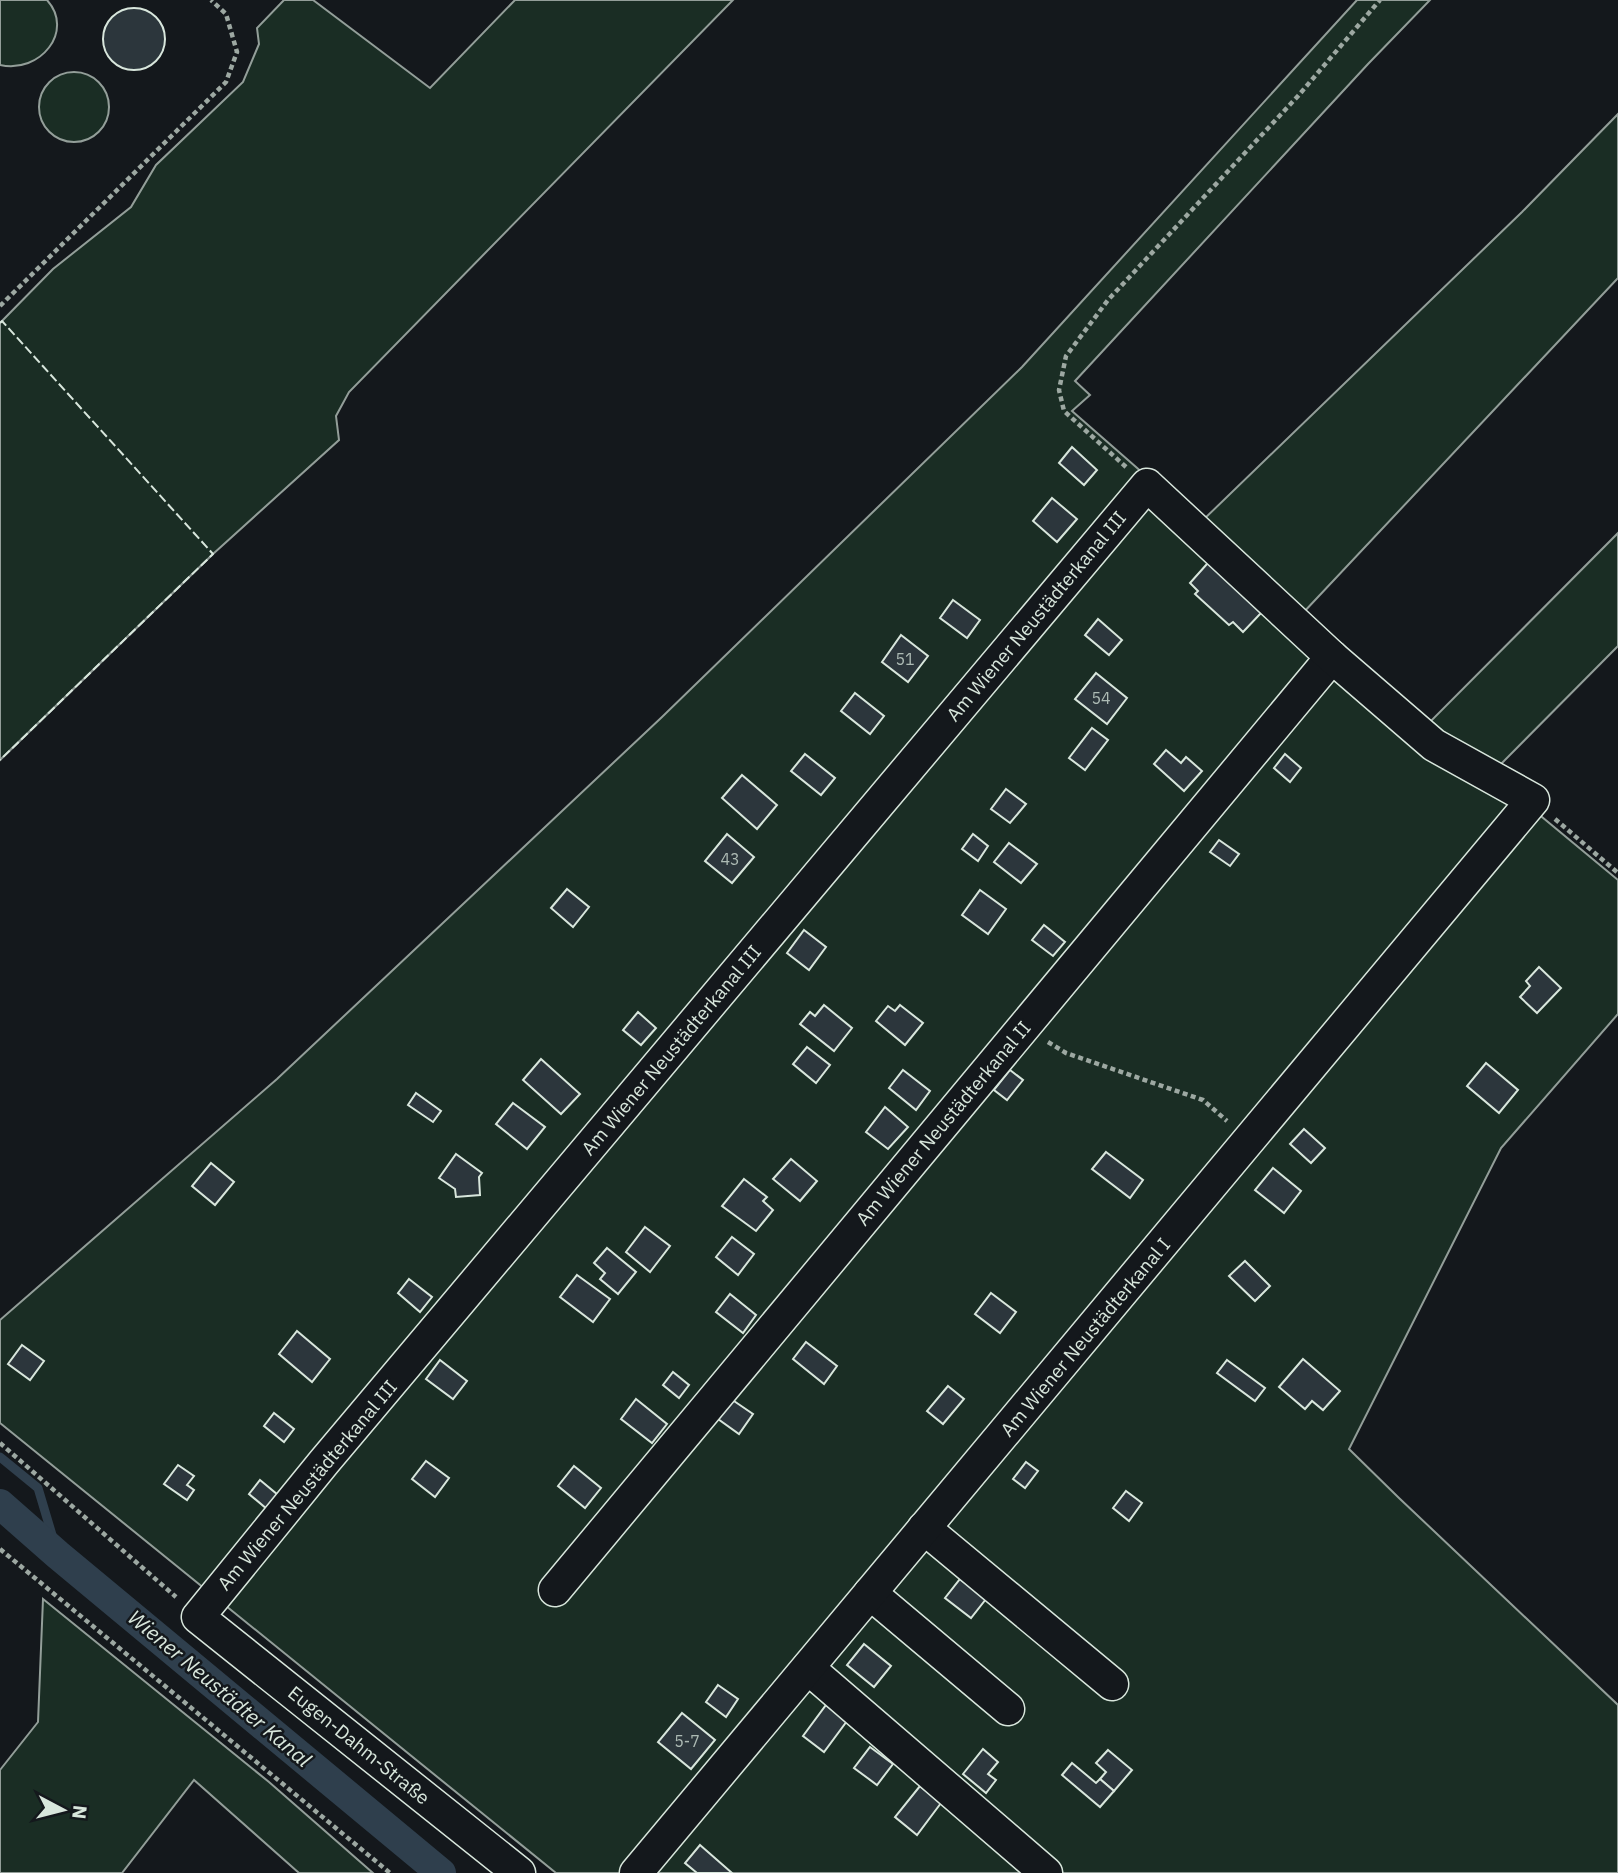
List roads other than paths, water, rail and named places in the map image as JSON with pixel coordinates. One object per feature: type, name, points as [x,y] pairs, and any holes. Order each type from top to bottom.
[{"type":"street","name":"Am Wiener Neustädterkanal III","points":[[198,1617],[333,1452],[1147,485],[1332,657]]},
{"type":"street","name":"Am Wiener Neustädterkanal I","points":[[636,1873],[1533,800],[1434,746],[1332,657]]},
{"type":"street","name":"Am Wiener Neustädterkanal II","points":[[555,1590],[1332,657]]},
{"type":"street","points":[[924,1528],[1112,1684]]},
{"type":"street","points":[[870,1593],[1008,1709]]},
{"type":"street","name":"Eugen-Dahm-Straße","points":[[198,1617],[519,1873]]},
{"type":"street","points":[[808,1668],[1046,1873]]},
{"type":"waterway","points":[[0,1457],[38,1488],[58,1555]]},
{"type":"waterway","name":"Wiener Neustädter Kanal","points":[[0,1504],[441,1873]]}]
